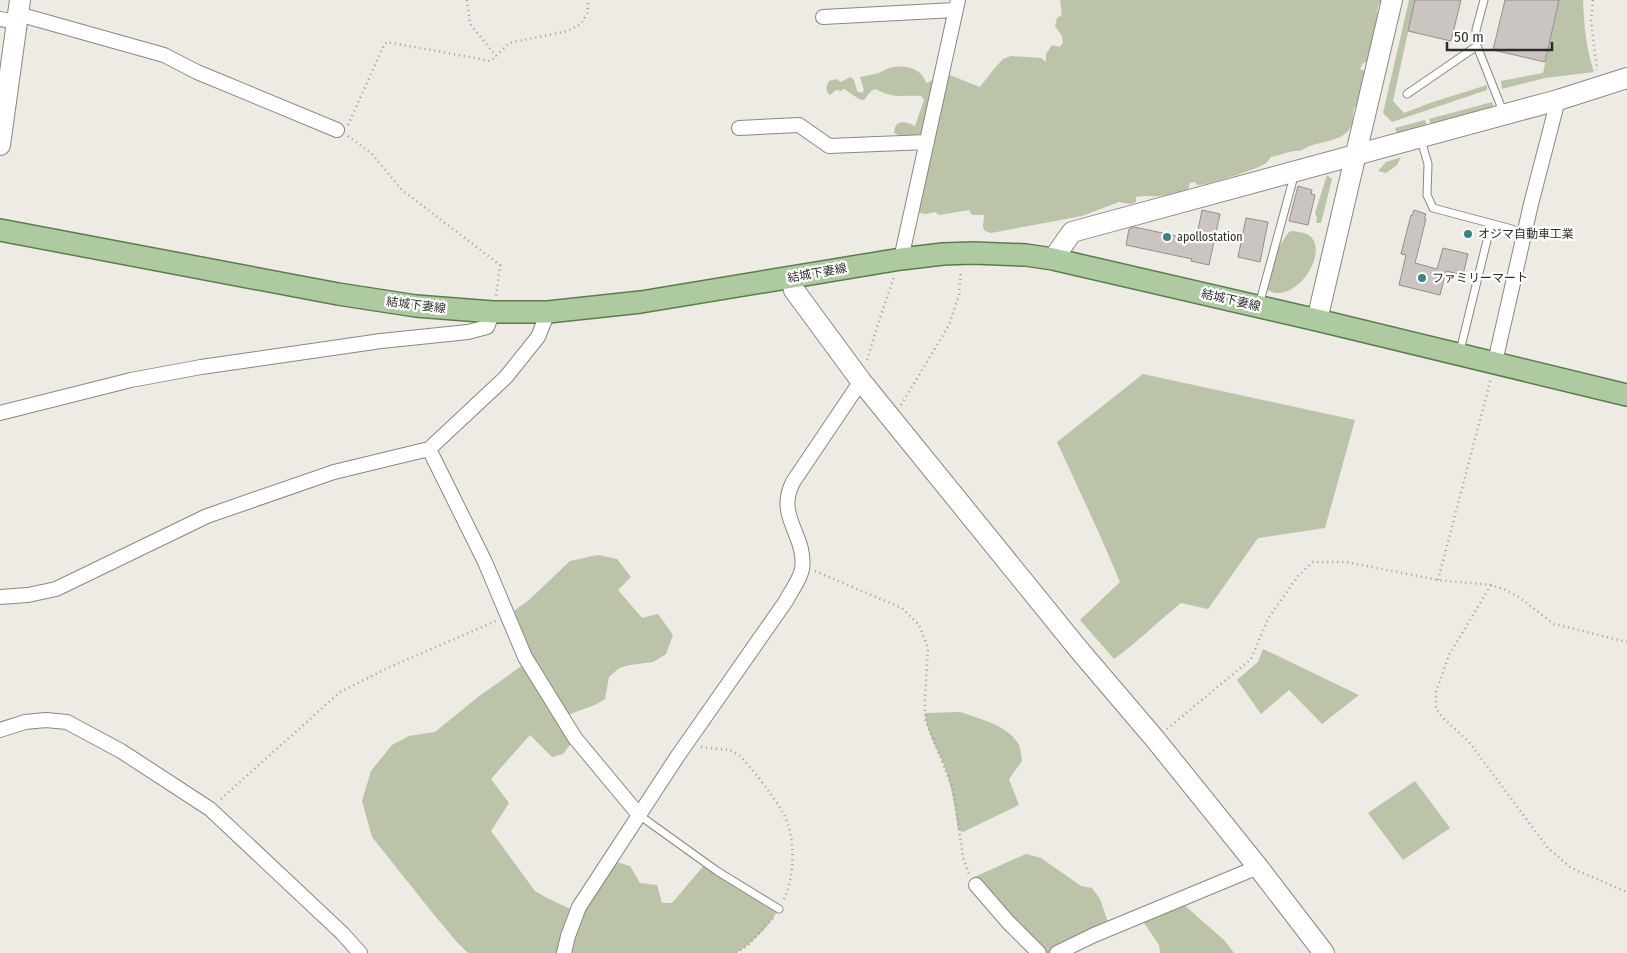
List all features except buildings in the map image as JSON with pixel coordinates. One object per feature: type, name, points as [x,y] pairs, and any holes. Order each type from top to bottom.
[{"type":"main road","name":"結城下妻線","points":[[0,230],[338,294],[416,306],[493,312],[548,312],[640,302],[901,258],[962,254],[1002,254],[1053,259],[1496,362],[1627,395]]},
{"type":"street","points":[[1317,320],[1392,0]]},
{"type":"street","points":[[823,17],[957,5],[901,258]]},
{"type":"street","points":[[0,145],[13,14],[164,55],[197,72],[341,132]]},
{"type":"street","points":[[1053,259],[1072,232],[1558,100],[1627,78]]},
{"type":"street","points":[[1496,362],[1531,204],[1558,100]]},
{"type":"street","points":[[739,128],[799,125],[829,146],[927,142]]},
{"type":"street","points":[[791,277],[794,290],[861,381],[1080,651],[1155,739],[1258,867],[1324,953]]},
{"type":"street","points":[[0,413],[132,380],[201,367],[381,341],[468,332],[487,327],[493,312]]},
{"type":"street","points":[[0,597],[28,595],[56,589],[207,516],[334,472],[430,449],[506,377],[538,337],[548,312]]},
{"type":"street","points":[[564,953],[579,907],[684,747],[786,601],[799,578],[802,554],[786,506],[787,497],[793,482],[861,381]]},
{"type":"street","points":[[430,449],[485,562],[525,657],[575,738],[639,815]]},
{"type":"street","points":[[0,730],[25,722],[46,720],[67,722],[121,750],[210,809],[360,953]]},
{"type":"street","points":[[1057,953],[1094,935],[1258,867]]},
{"type":"street","points":[[976,885],[1002,916],[1039,953]]},
{"type":"lane","points":[[1484,0],[1476,30],[1477,46],[1504,114]]},
{"type":"lane","points":[[1407,94],[1477,46]]},
{"type":"lane","points":[[1420,138],[1428,164],[1427,195],[1433,208],[1512,229]]},
{"type":"lane","points":[[1258,306],[1296,170]]},
{"type":"lane","points":[[1459,354],[1490,224]]},
{"type":"lane","points":[[639,815],[717,871],[779,909]]},
{"type":"path","points":[[467,0],[470,24],[496,56]]},
{"type":"path","points":[[493,312],[500,265],[402,190],[372,154],[341,132],[387,42],[491,61],[509,43],[568,31],[581,24],[588,12],[588,0]]},
{"type":"path","points":[[1593,0],[1591,21],[1599,87]]},
{"type":"path","points":[[892,419],[950,326],[959,295],[962,254]]},
{"type":"path","points":[[861,381],[901,258]]},
{"type":"path","points":[[1438,580],[1496,362]]},
{"type":"path","points":[[1155,739],[1251,659],[1269,617],[1298,576],[1312,562],[1346,562],[1438,580],[1491,585],[1506,590],[1520,598],[1554,624],[1627,642]]},
{"type":"path","points":[[802,564],[835,581],[902,608],[919,625],[928,648],[925,719],[953,789],[963,857],[976,885]]},
{"type":"path","points":[[1491,585],[1449,655],[1436,692],[1436,708],[1442,717],[1469,742],[1548,848],[1571,868],[1627,892]]},
{"type":"path","points":[[210,809],[340,692],[390,666],[507,616]]},
{"type":"path","points":[[684,747],[730,750],[739,755],[784,813],[789,826],[793,862],[792,877],[779,909],[771,922],[757,937],[736,953]]},
{"type":"green space","points":[[1060,0],[1386,0],[1384,3],[1379,4],[1377,12],[1383,18],[1368,61],[1363,63],[1360,69],[1367,72],[1359,105],[1354,108],[1350,129],[1338,138],[1312,145],[1301,151],[1271,157],[1263,165],[1230,177],[1202,185],[1197,185],[1195,182],[1190,183],[1188,189],[1178,192],[1160,196],[1136,197],[1136,202],[1131,204],[1119,202],[1082,216],[991,233],[985,231],[983,227],[984,215],[972,215],[969,210],[939,215],[935,212],[926,214],[919,212],[915,208],[921,151],[905,138],[894,133],[896,125],[901,122],[915,126],[924,100],[921,96],[898,96],[875,89],[864,100],[859,99],[844,89],[841,91],[836,90],[830,95],[826,88],[829,81],[836,79],[841,82],[850,77],[854,80],[857,91],[862,93],[864,90],[860,77],[890,68],[906,67],[912,68],[921,74],[926,83],[947,74],[980,87],[1003,59],[1011,56],[1041,58],[1046,62],[1046,54],[1052,45],[1060,47],[1063,43],[1062,36],[1055,26],[1057,18],[1062,15]]},
{"type":"green space","points":[[1409,0],[1415,0],[1393,101],[1404,113],[1487,85],[1487,90],[1392,122],[1383,113]]},
{"type":"green space","points":[[1559,0],[1583,0],[1586,36],[1594,72],[1545,78],[1502,89],[1501,81],[1543,73]]},
{"type":"green space","points":[[1492,102],[1495,110],[1432,127],[1429,119]]},
{"type":"green space","points":[[1425,120],[1427,128],[1398,136],[1395,128]]},
{"type":"green space","points":[[1401,157],[1397,165],[1386,173],[1378,171],[1386,162]]},
{"type":"green space","points":[[1327,175],[1332,179],[1321,223],[1316,223],[1315,213]]},
{"type":"green space","points":[[1289,232],[1304,233],[1311,237],[1315,245],[1312,266],[1306,276],[1288,291],[1278,293],[1268,290],[1267,285],[1276,251]]},
{"type":"green space","points":[[1143,374],[1355,420],[1325,528],[1258,538],[1208,609],[1181,603],[1114,659],[1080,620],[1120,582],[1057,442]]},
{"type":"green space","points":[[598,555],[617,559],[631,577],[618,590],[642,618],[658,614],[673,635],[666,654],[653,662],[619,668],[609,677],[605,699],[595,705],[562,717],[575,738],[563,754],[552,757],[530,735],[491,779],[509,803],[491,831],[535,891],[577,912],[609,860],[630,866],[640,883],[657,885],[662,903],[672,903],[706,863],[779,909],[760,934],[736,953],[468,953],[431,911],[372,837],[362,801],[371,771],[392,745],[409,736],[435,732],[478,697],[527,662],[507,616],[529,600],[570,561]]},
{"type":"green space","points":[[1263,649],[1359,695],[1322,724],[1289,690],[1261,714],[1237,680],[1258,662]]},
{"type":"green space","points":[[960,712],[985,720],[1008,732],[1019,745],[1022,761],[1009,779],[1019,805],[963,832],[958,830],[949,781],[930,733],[925,713]]},
{"type":"green space","points":[[1415,781],[1450,828],[1403,860],[1368,813]]},
{"type":"green space","points":[[1026,854],[1041,858],[1081,886],[1092,888],[1100,899],[1108,922],[1050,953],[1039,953],[976,885],[972,878]]},
{"type":"green space","points":[[1183,904],[1224,940],[1234,953],[1160,953],[1159,945],[1142,920]]},
{"type":"place","name":"オジマ自動車工業","points":[[1468,234]]},
{"type":"place","name":"apollostation","points":[[1167,237]]},
{"type":"place","name":"ファミリーマート","points":[[1422,278]]}]
